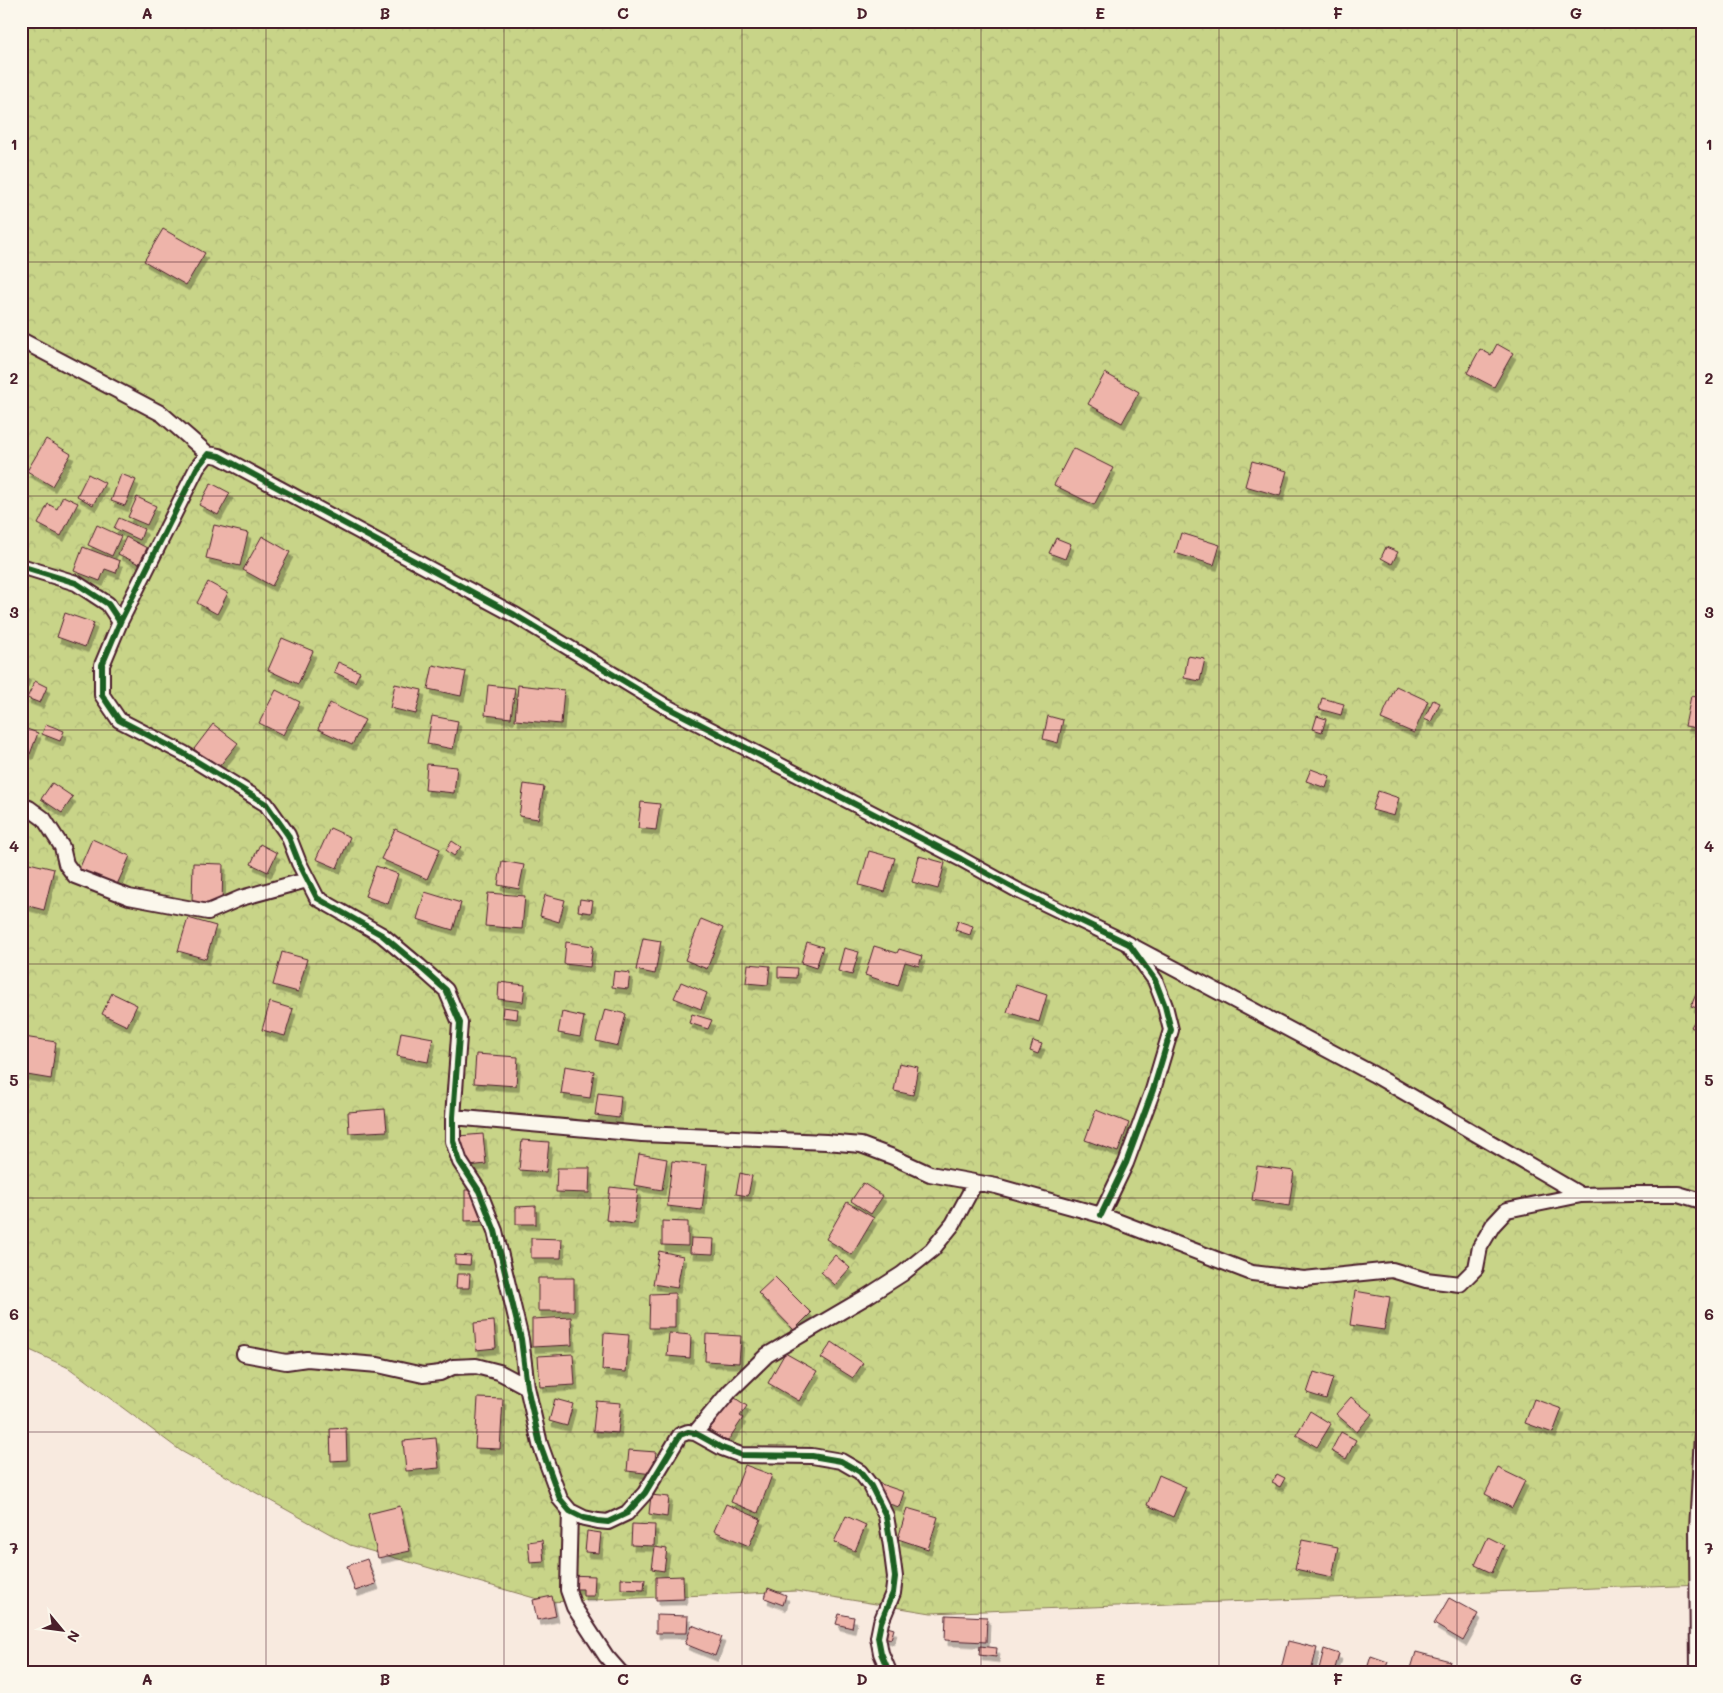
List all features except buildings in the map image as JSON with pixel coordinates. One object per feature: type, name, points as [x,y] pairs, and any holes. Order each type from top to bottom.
[{"type":"street","points":[[21,340],[162,414],[208,454],[219,456],[515,615],[665,706],[961,859],[1017,890],[1129,944],[1373,1074],[1581,1196]]},
{"type":"street","points":[[208,454],[197,468],[120,622],[102,665],[102,695],[119,720],[183,753],[266,804],[288,835],[299,863],[317,898],[382,936],[446,990],[460,1022],[453,1141],[460,1162],[479,1191],[495,1231],[521,1339],[527,1387],[540,1444],[560,1499],[570,1511],[584,1518],[608,1522],[627,1513],[645,1494],[680,1436],[688,1432],[741,1456],[812,1456],[841,1462],[860,1472],[871,1486],[886,1516],[895,1577],[893,1594],[881,1622],[878,1637],[881,1653],[889,1672]]},
{"type":"street","points":[[21,566],[76,583],[108,604],[120,622]]},
{"type":"street","points":[[21,805],[29,808],[44,819],[62,847],[66,864],[75,876],[128,897],[208,912],[241,898],[307,880]]},
{"type":"street","points":[[1101,1215],[1126,1164],[1153,1090],[1171,1030],[1165,1006],[1155,980],[1129,944]]},
{"type":"street","points":[[453,1117],[642,1134],[862,1145],[930,1174],[996,1186],[1101,1215],[1252,1273],[1304,1279],[1392,1270],[1426,1280],[1460,1284],[1476,1268],[1480,1247],[1492,1225],[1506,1210],[1581,1196],[1678,1194],[1702,1201]]},
{"type":"street","points":[[695,1434],[730,1391],[767,1355],[866,1297],[902,1274],[932,1250],[952,1224],[976,1183]]},
{"type":"street","points":[[244,1354],[286,1362],[307,1359],[378,1365],[423,1375],[440,1373],[453,1368],[476,1366],[499,1372],[527,1387]]},
{"type":"street","points":[[1698,1672],[1702,1435]]},
{"type":"street","points":[[570,1511],[568,1590],[574,1606],[606,1656],[620,1672]]},
{"type":"green space","points":[[21,21],[1702,21],[1702,1584],[931,1613],[796,1591],[548,1602],[350,1545],[181,1451],[69,1368],[21,1346]]},
{"type":"cycle path","points":[[120,622],[197,468],[208,454],[219,456],[515,615],[665,706],[961,859],[1017,890],[1129,944],[1155,980],[1165,1006],[1171,1030],[1153,1090],[1126,1163],[1101,1215]]},
{"type":"cycle path","points":[[21,566],[76,583],[108,604],[120,622],[102,665],[102,695],[119,720],[183,753],[266,804],[288,835],[299,863],[317,898],[382,935],[446,990],[460,1023],[453,1141],[460,1162],[479,1191],[495,1231],[521,1339],[527,1387],[540,1444],[560,1499],[570,1511],[584,1518],[598,1521],[608,1522],[627,1513],[645,1493],[680,1435],[688,1432],[695,1433],[722,1448],[741,1455],[812,1456],[841,1461],[860,1472],[871,1486],[886,1516],[895,1577],[893,1593],[881,1622],[878,1637],[881,1653],[889,1672]]}]
